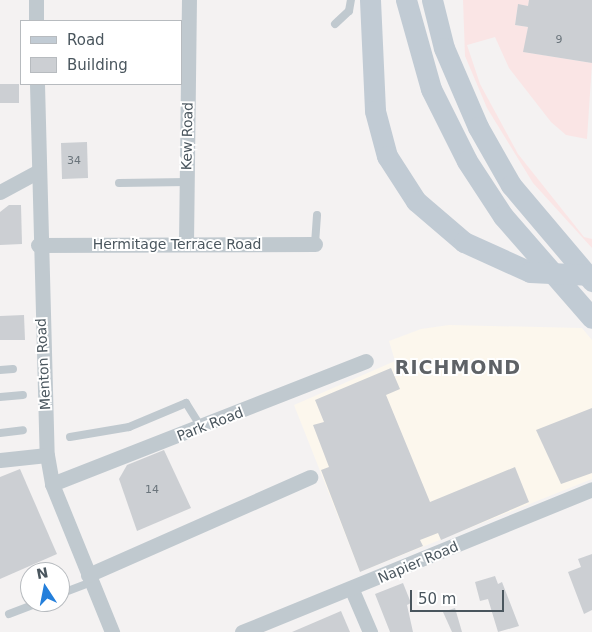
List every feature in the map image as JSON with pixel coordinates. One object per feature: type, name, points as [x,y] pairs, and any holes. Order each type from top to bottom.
[{"type":"main road","points":[[370,0],[375,110],[387,156],[416,200],[464,242],[530,272],[592,275]]},
{"type":"main road","points":[[406,0],[431,89],[470,168],[503,216],[592,318]]},
{"type":"main road","points":[[432,0],[444,48],[478,127],[512,185],[592,281]]},
{"type":"street","points":[[36,0],[36,20]]},
{"type":"street","name":"Kew Road","points":[[186,242],[189,0]]},
{"type":"street","name":"Menton Road","points":[[37,85],[38,245],[47,455],[52,484],[112,632]]},
{"type":"street","points":[[0,192],[37,172]]},
{"type":"street","name":"Hermitage Terrace Road","points":[[38,245],[186,242],[315,244]]},
{"type":"street","name":"Park Road","points":[[52,484],[366,361]]},
{"type":"street","points":[[0,460],[47,455]]},
{"type":"street","points":[[90,579],[310,477]]},
{"type":"street","name":"Napier Road","points":[[242,632],[352,590],[592,489]]},
{"type":"street","points":[[352,590],[370,632]]},
{"type":"lane","points":[[335,24],[349,11],[351,0]]},
{"type":"lane","points":[[119,183],[187,182]]},
{"type":"lane","points":[[315,244],[317,215]]},
{"type":"lane","points":[[0,370],[13,369]]},
{"type":"lane","points":[[0,397],[23,395]]},
{"type":"lane","points":[[70,437],[128,427],[186,403],[201,427]]},
{"type":"lane","points":[[0,433],[23,430]]},
{"type":"lane","points":[[70,589],[90,579]]},
{"type":"lane","points":[[9,614],[20,610]]},
{"type":"shaded area","points":[[463,0],[529,0],[528,6],[518,5],[515,25],[528,27],[524,52],[592,63],[587,139],[566,135],[551,122],[509,68],[495,37],[467,45],[480,84],[518,154],[584,237],[592,239],[592,248],[533,183],[487,108],[465,56]]},
{"type":"shaded area","points":[[449,325],[582,328],[592,340],[592,479],[360,572],[294,405],[395,361],[389,341],[421,329]]},
{"type":"building","points":[[529,0],[592,0],[592,63],[523,52],[528,27],[515,25],[518,4],[528,6]]},
{"type":"building","points":[[0,84],[19,84],[19,103],[0,103]]},
{"type":"building","points":[[87,142],[88,178],[62,179],[61,143]]},
{"type":"building","points":[[9,205],[21,205],[22,244],[0,245],[0,212]]},
{"type":"building","points":[[24,315],[25,340],[0,340],[0,316]]},
{"type":"building","points":[[391,368],[400,389],[386,395],[430,502],[515,467],[529,502],[441,540],[438,533],[420,540],[423,546],[360,572],[321,470],[329,467],[313,425],[324,422],[315,400]]},
{"type":"building","points":[[592,408],[592,473],[561,484],[536,430]]},
{"type":"building","points":[[164,450],[191,508],[137,531],[119,479],[127,465]]},
{"type":"building","points":[[20,469],[57,554],[39,562],[20,562],[20,570],[0,579],[0,477]]},
{"type":"building","points":[[592,554],[592,610],[584,614],[568,572],[581,567],[578,559]]},
{"type":"building","points":[[495,576],[498,584],[502,582],[519,626],[498,632],[488,599],[480,601],[475,582]]},
{"type":"building","points":[[403,583],[411,603],[407,605],[413,632],[390,632],[375,594]]},
{"type":"building","points":[[455,608],[462,632],[452,632],[443,612]]},
{"type":"building","points":[[341,611],[350,632],[292,632]]},
{"type":"district","name":"RICHMOND","points":[[458,368]]}]
